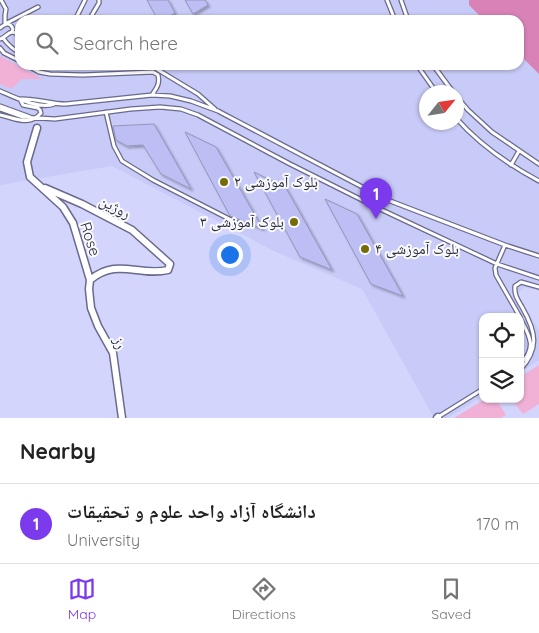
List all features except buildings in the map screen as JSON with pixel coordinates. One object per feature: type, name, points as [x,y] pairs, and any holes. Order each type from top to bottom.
[{"type":"street","points":[[37,128],[27,162],[30,177],[40,186]]},
{"type":"street","name":"Rose","points":[[40,186],[63,207],[73,222],[90,280]]},
{"type":"street","name":"روژین","points":[[40,186],[82,204],[132,230],[170,264],[168,270],[157,272],[114,268],[97,274],[90,280]]},
{"type":"street","name":"رز","points":[[90,280],[88,289],[91,308],[112,353],[122,418]]},
{"type":"lane","points":[[1,0],[6,9],[5,24]]},
{"type":"lane","points":[[77,15],[85,0]]},
{"type":"lane","points":[[92,15],[99,0]]},
{"type":"lane","points":[[387,0],[392,15]]},
{"type":"lane","points":[[401,0],[406,15]]},
{"type":"lane","points":[[22,15],[38,7]]},
{"type":"lane","points":[[0,28],[15,19]]},
{"type":"lane","points":[[5,24],[11,25],[12,32]]},
{"type":"lane","points":[[15,33],[8,33],[2,39],[15,51]]},
{"type":"lane","points":[[0,48],[4,53],[15,59]]},
{"type":"lane","points":[[35,70],[50,74],[83,76],[153,72],[158,75],[160,81],[152,95]]},
{"type":"lane","points":[[158,70],[198,94],[218,111]]},
{"type":"lane","points":[[421,70],[431,85]]},
{"type":"lane","points":[[437,70],[448,85]]},
{"type":"lane","points":[[0,92],[20,99],[30,98],[55,104],[152,95],[170,96],[191,101],[218,111],[385,199],[539,256]]},
{"type":"lane","points":[[0,114],[24,122],[41,113],[38,108],[23,105],[20,99]]},
{"type":"lane","points":[[464,105],[492,132],[539,164]]},
{"type":"lane","points":[[0,107],[23,117],[55,119],[131,109],[160,107],[181,109],[198,115],[364,201],[497,264],[539,278]]},
{"type":"lane","points":[[106,112],[114,146],[122,161],[153,180],[236,223]]},
{"type":"lane","points":[[464,125],[512,165],[539,181]]},
{"type":"lane","points":[[512,165],[520,151]]},
{"type":"lane","points":[[505,245],[495,268],[496,275],[518,313]]},
{"type":"lane","points":[[538,339],[514,291],[515,286],[520,282],[539,287]]},
{"type":"lane","points":[[524,326],[530,340],[530,349],[524,361]]},
{"type":"lane","points":[[524,367],[535,356]]},
{"type":"lane","points":[[438,418],[479,392]]},
{"type":"shaded area","points":[[0,0],[539,0],[539,291],[524,287],[518,294],[539,331],[539,360],[524,369],[524,313],[479,313],[479,398],[447,418],[434,418],[362,289],[276,252],[112,166],[0,185]]},
{"type":"shaded area","points":[[469,0],[539,0],[539,74],[524,59],[524,15],[479,15],[469,5]]},
{"type":"shaded area","points":[[0,56],[15,64],[15,70],[26,70],[43,79],[22,79],[11,89],[0,84]]},
{"type":"shaded area","points":[[539,365],[539,404],[523,414],[514,403],[524,403],[524,374]]},
{"type":"shaded area","points":[[479,403],[498,403],[506,415],[501,418],[454,418]]},
{"type":"place","name":"بلوک آموزشی ۲","points":[[224,182]]},
{"type":"place","name":"دانشگاه آزاد واحد علوم و تحقیقات","points":[[376,219]]},
{"type":"place","name":"بلوک آموزشی ۳","points":[[294,222]]},
{"type":"place","name":"بلوک آموزشی ۴","points":[[365,249]]}]
